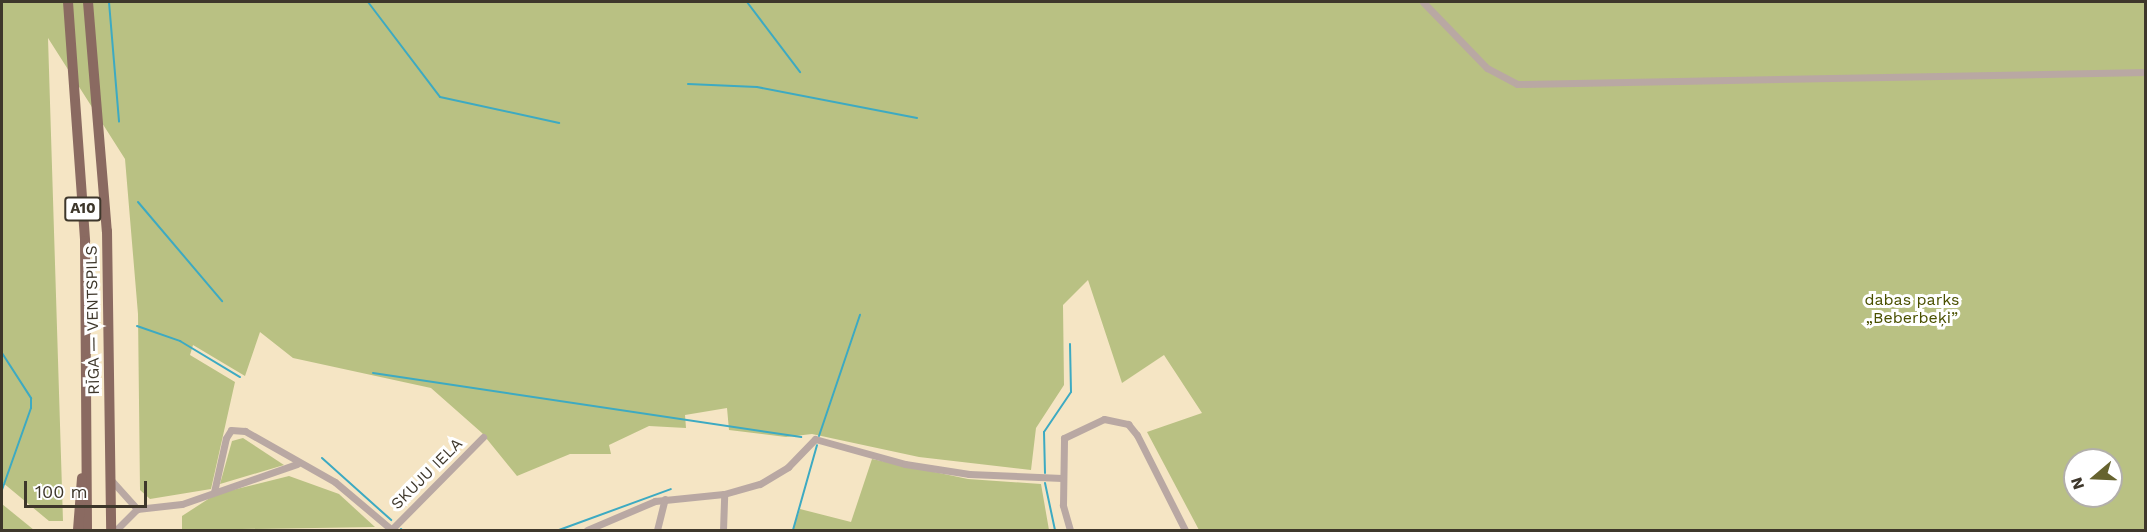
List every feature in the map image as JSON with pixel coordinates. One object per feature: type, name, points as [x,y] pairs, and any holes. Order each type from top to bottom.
[{"type":"highway","name":"RĪGA — VENTSPILS","points":[[68,2],[85,241],[87,531]]},
{"type":"highway","name":"RĪGA — VENTSPILS","points":[[88,2],[107,231],[111,531]]},
{"type":"highway","points":[[78,531],[88,418]]},
{"type":"street","points":[[1423,2],[1487,68],[1517,84],[2145,72]]},
{"type":"street","points":[[1070,531],[1062,478],[1068,432],[1104,419],[1118,420],[1137,435],[1185,531]]},
{"type":"street","points":[[214,492],[231,430],[265,441],[297,464],[335,482],[391,530]]},
{"type":"street","name":"SKUJU IELA","points":[[391,530],[483,437]]},
{"type":"street","points":[[587,531],[665,499],[724,494],[772,479],[815,439],[905,464],[979,475],[1062,478]]},
{"type":"street","points":[[116,531],[137,509],[182,504],[297,464]]},
{"type":"street","points":[[110,479],[120,496],[137,509]]},
{"type":"street","points":[[723,531],[724,494]]},
{"type":"street","points":[[657,531],[665,499]]},
{"type":"green space","name":"dabas parks „Beberbeķi”","points":[[2,2],[2145,2],[2145,530],[1199,530],[1147,432],[1202,413],[1164,355],[1122,383],[1088,280],[1063,305],[1064,385],[1036,428],[1031,470],[919,457],[812,434],[786,437],[729,430],[727,408],[685,415],[686,428],[649,426],[609,445],[611,454],[570,454],[517,476],[482,433],[431,388],[293,358],[260,332],[245,376],[193,345],[190,355],[235,382],[211,489],[150,499],[140,490],[138,314],[125,159],[48,38],[63,521],[49,521],[2,482]]},
{"type":"green space","points":[[243,438],[284,465],[220,484],[232,441]]},
{"type":"green space","points":[[872,459],[968,479],[1041,484],[1049,530],[793,530],[800,509],[851,522]]},
{"type":"green space","points":[[289,476],[339,494],[375,527],[182,530],[182,516],[216,494]]},
{"type":"green space","points":[[2,504],[34,530],[2,530]]},
{"type":"waterway","points":[[109,2],[119,122]]},
{"type":"waterway","points":[[368,2],[440,97],[559,123]]},
{"type":"waterway","points":[[747,2],[800,72]]},
{"type":"waterway","points":[[688,84],[757,87],[917,118]]},
{"type":"waterway","points":[[138,202],[222,301]]},
{"type":"waterway","points":[[819,436],[860,315]]},
{"type":"waterway","points":[[137,326],[180,341],[240,377]]},
{"type":"waterway","points":[[1045,473],[1044,432],[1071,392],[1070,344]]},
{"type":"waterway","points":[[2,353],[31,398],[31,408],[2,490]]},
{"type":"waterway","points":[[373,373],[801,437]]},
{"type":"waterway","points":[[793,530],[817,445]]},
{"type":"waterway","points":[[322,458],[391,520]]},
{"type":"waterway","points":[[1045,483],[1055,530]]},
{"type":"waterway","points":[[559,530],[671,489]]}]
